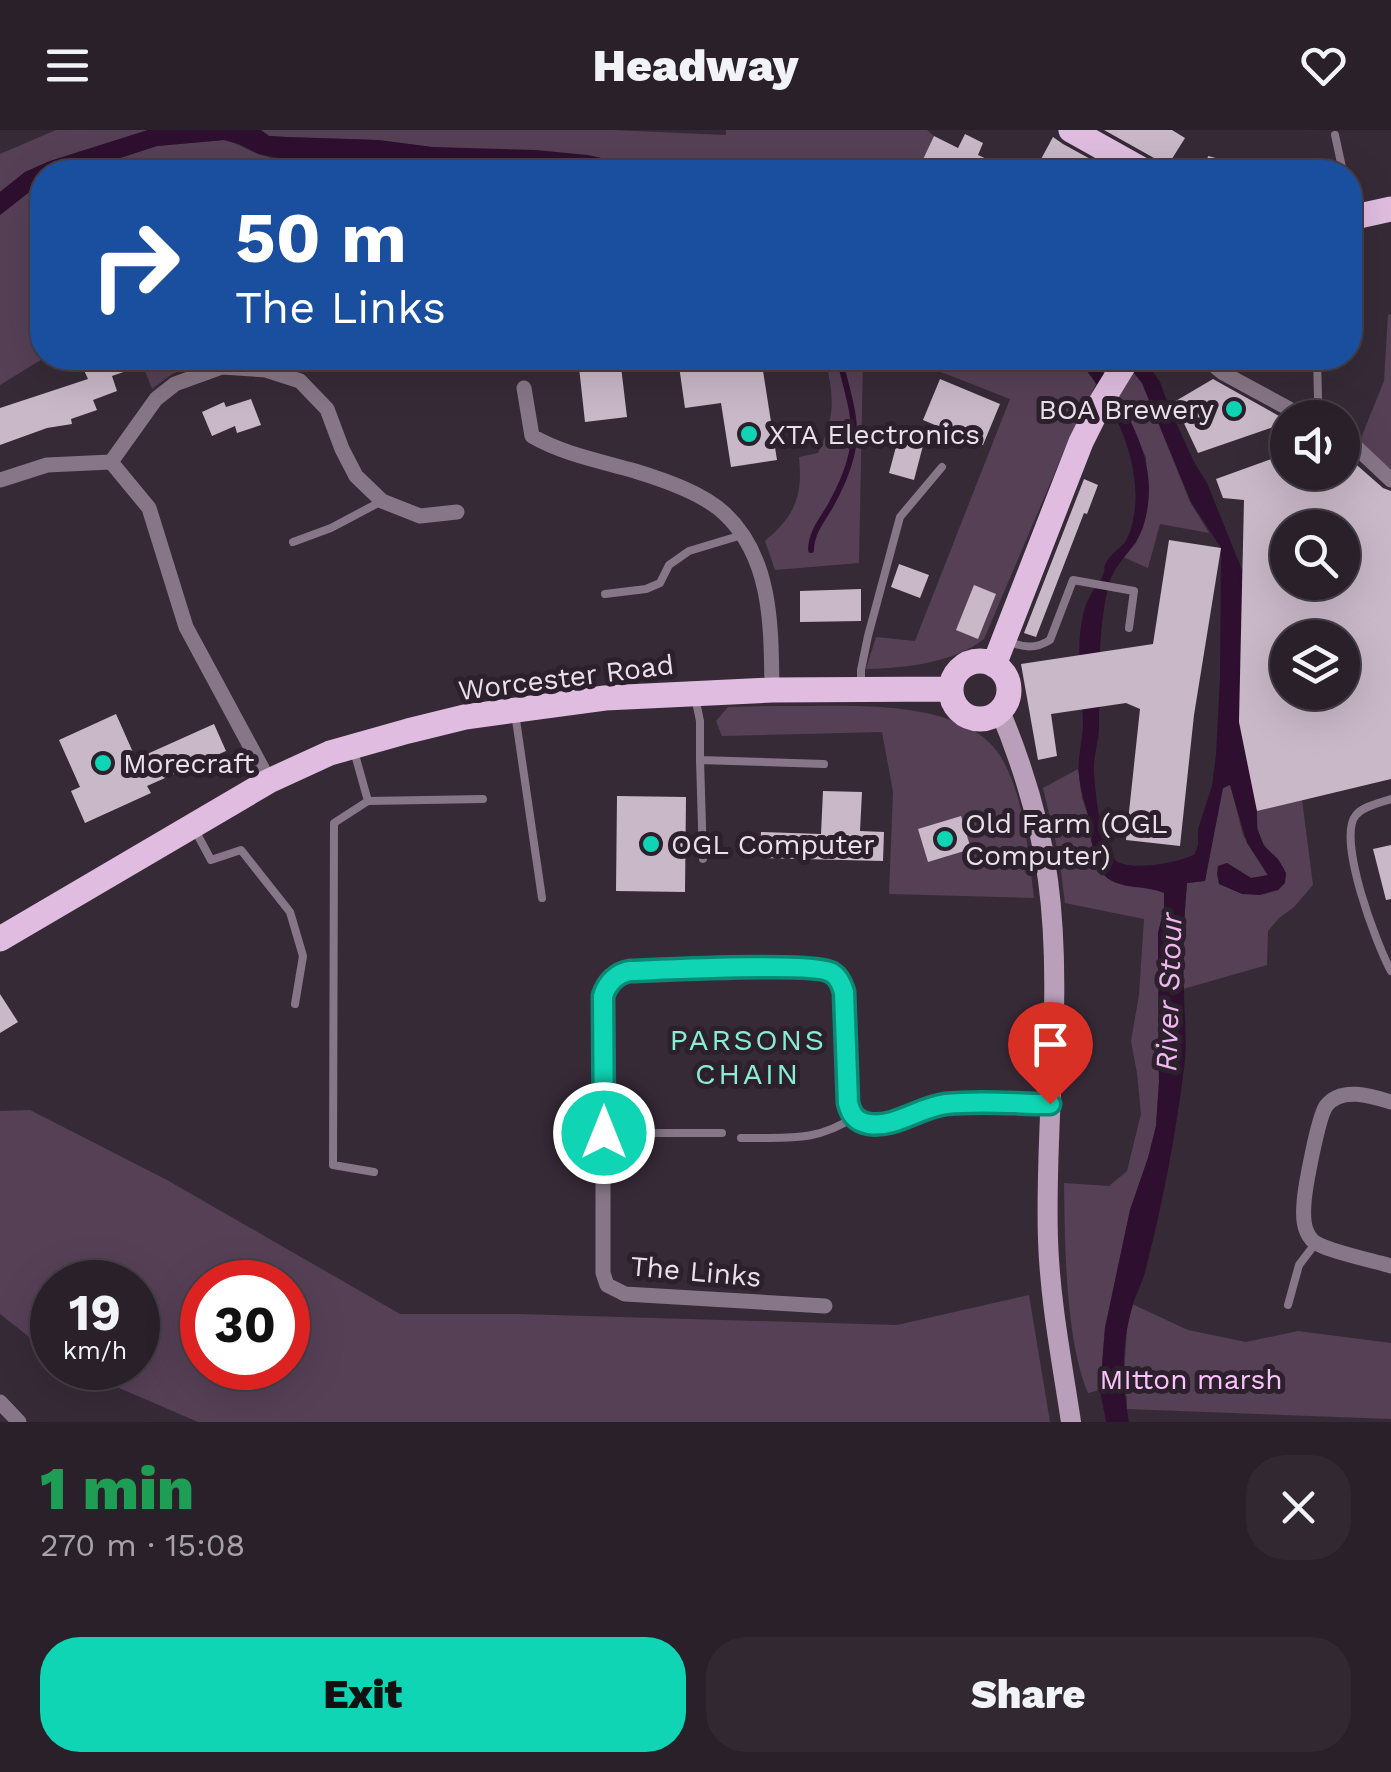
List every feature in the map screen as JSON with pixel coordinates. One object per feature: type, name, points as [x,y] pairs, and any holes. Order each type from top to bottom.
[{"type":"main road","points":[[1071,130],[1125,160]]},
{"type":"main road","points":[[1362,214],[1391,210]]},
{"type":"main road","points":[[994,666],[1092,418],[1121,370]]},
{"type":"main road","points":[[980,662],[1000,670],[1008,683],[1007,698],[1000,712],[986,718],[964,715],[954,704],[951,689],[956,675],[966,665],[980,662]]},
{"type":"main road","name":"Worcester Road","points":[[0,939],[269,781],[352,746],[465,717],[605,698],[694,692],[951,689]]},
{"type":"main road","points":[[1000,712],[1032,796],[1048,882],[1053,948],[1048,1244],[1070,1422]]},
{"type":"street","points":[[111,462],[156,399],[175,384],[212,370]]},
{"type":"street","points":[[266,370],[300,380],[327,409],[356,476],[382,501],[420,516],[457,512]]},
{"type":"street","points":[[1220,370],[1274,400]]},
{"type":"street","points":[[524,388],[532,436],[553,448],[682,487],[725,514],[760,569],[771,640],[772,690]]},
{"type":"street","points":[[1360,450],[1391,480]]},
{"type":"street","points":[[0,480],[46,466],[111,462]]},
{"type":"street","points":[[111,462],[149,508],[186,627],[269,781]]},
{"type":"street","name":"The Links","points":[[826,1306],[626,1294],[607,1285],[603,1272],[605,989],[618,974],[630,971],[819,968],[833,973],[844,992],[848,1103],[854,1117]]},
{"type":"street","points":[[1391,1102],[1374,1096],[1343,1095],[1326,1105],[1304,1202],[1305,1230],[1315,1244],[1391,1266]]},
{"type":"street","points":[[854,1117],[873,1124],[948,1103],[1050,1104]]},
{"type":"street","points":[[0,1402],[20,1422]]},
{"type":"lane","points":[[1335,135],[1340,160]]},
{"type":"lane","points":[[1317,370],[1317,400]]},
{"type":"lane","points":[[860,689],[860,670],[900,516],[942,467]]},
{"type":"lane","points":[[293,542],[331,528],[382,501]]},
{"type":"lane","points":[[606,594],[646,589],[660,583],[669,565],[689,550],[742,536]]},
{"type":"lane","points":[[1004,639],[1018,646],[1041,646],[1050,640],[1073,580],[1134,592],[1129,628]]},
{"type":"lane","points":[[694,692],[700,722],[703,859]]},
{"type":"lane","points":[[515,709],[542,898]]},
{"type":"lane","points":[[352,746],[368,801]]},
{"type":"lane","points":[[700,760],[824,764]]},
{"type":"lane","points":[[374,1172],[333,1165],[334,823],[368,801],[483,799]]},
{"type":"lane","points":[[1391,799],[1360,811],[1350,827],[1354,863],[1369,920],[1391,971]]},
{"type":"lane","points":[[192,826],[210,860],[241,850],[290,912],[303,956],[295,1004]]},
{"type":"lane","points":[[741,1138],[812,1136],[826,1133],[854,1117]]},
{"type":"lane","points":[[604,1133],[722,1133]]},
{"type":"lane","points":[[1288,1305],[1298,1266],[1315,1244]]},
{"type":"green space","points":[[56,130],[148,130],[53,160],[30,160],[30,170],[0,192],[0,154]]},
{"type":"green space","points":[[261,130],[612,130],[726,135],[726,130],[927,130],[934,136],[923,160],[611,160],[378,140],[269,136]]},
{"type":"green space","points":[[224,140],[283,160],[114,160],[157,146]]},
{"type":"green space","points":[[30,191],[30,367],[0,385],[0,215]]},
{"type":"green space","points":[[1391,314],[1391,480],[1360,451],[1360,441],[1384,381]]},
{"type":"green space","points":[[145,370],[182,370],[172,374],[152,389]]},
{"type":"green space","points":[[827,370],[863,370],[859,563],[775,570],[765,541],[784,523],[795,504],[800,483],[799,457],[818,453],[828,428],[831,396]]},
{"type":"green space","points":[[936,370],[1087,370],[1096,384],[984,639],[943,659],[866,669],[876,637],[915,641],[1010,399]]},
{"type":"green space","points":[[1102,370],[1132,370],[1142,383],[1190,502],[1209,533],[1160,524],[1148,568],[1123,557],[1136,543],[1148,505],[1146,457],[1127,410]]},
{"type":"green space","points":[[865,706],[930,714],[959,723],[983,737],[1001,757],[1024,826],[1034,898],[889,894],[893,792],[882,732],[722,736],[716,721],[728,707]]},
{"type":"green space","points":[[1078,769],[1091,842],[1119,883],[1164,892],[1158,933],[1156,1126],[1130,1210],[1105,1328],[1100,1390],[1088,1393],[1071,1318],[1064,1183],[1109,1186],[1127,1171],[1141,1114],[1131,1041],[1139,995],[1144,919],[1065,903],[1043,788]]},
{"type":"green space","points":[[1230,784],[1243,835],[1268,876],[1251,878],[1227,863],[1219,866],[1278,890],[1284,883],[1285,871],[1261,839],[1257,811],[1302,800],[1313,885],[1268,931],[1267,965],[1183,989],[1187,883],[1205,881],[1222,789]]},
{"type":"green space","points":[[30,1110],[167,1180],[306,1260],[180,1260],[180,1390],[310,1390],[310,1262],[400,1314],[897,1325],[1029,1295],[1050,1422],[198,1422],[124,1390],[160,1390],[160,1260],[30,1260],[30,1338],[0,1314],[0,1111]]},
{"type":"green space","name":"MItton marsh","points":[[1132,1304],[1188,1330],[1246,1342],[1298,1331],[1391,1343],[1391,1419],[1127,1409],[1123,1390]]},
{"type":"water","points":[[148,130],[261,130],[269,136],[536,150],[611,160],[288,160],[224,140],[157,146],[114,160],[53,160]]},
{"type":"water","points":[[30,170],[30,191],[0,215],[0,192]]},
{"type":"water","name":"River Stour","points":[[1086,370],[1101,370],[1122,403],[1144,454],[1149,488],[1143,526],[1111,579],[1105,602],[1094,772],[1106,844],[1122,864],[1167,863],[1195,854],[1216,755],[1221,548],[1191,502],[1142,383],[1132,370],[1152,370],[1207,483],[1242,570],[1239,722],[1257,828],[1264,846],[1286,873],[1285,883],[1278,890],[1260,895],[1242,894],[1219,884],[1218,866],[1227,863],[1251,878],[1268,875],[1247,843],[1230,785],[1223,788],[1205,881],[1187,883],[1183,950],[1185,1058],[1163,1196],[1126,1336],[1124,1379],[1129,1422],[1106,1422],[1100,1390],[1105,1328],[1130,1210],[1156,1126],[1158,933],[1164,893],[1119,884],[1101,871],[1080,781],[1083,722],[1079,641],[1083,615],[1104,566],[1127,539],[1134,516],[1135,492],[1126,442]]},
{"type":"building","points":[[1104,130],[1172,130],[1185,138],[1171,160],[1154,158]]},
{"type":"building","points":[[965,134],[983,143],[978,155],[989,160],[923,160],[934,136],[958,148]]},
{"type":"building","points":[[1053,137],[1092,160],[1041,160]]},
{"type":"building","points":[[84,370],[129,370],[112,376],[117,391],[93,400],[97,410],[71,419],[72,424],[47,428],[0,445],[0,408],[88,379]]},
{"type":"building","points":[[579,370],[621,370],[627,417],[585,422]]},
{"type":"building","name":"XTA Electronics","points":[[680,370],[763,370],[777,460],[731,467],[721,403],[685,408]]},
{"type":"building","points":[[940,379],[1000,404],[983,445],[923,420]]},
{"type":"building","name":"BOA Brewery","points":[[1213,379],[1270,411],[1270,428],[1198,453],[1174,402]]},
{"type":"building","points":[[251,399],[261,425],[237,433],[235,426],[212,436],[202,412],[224,402],[226,407]]},
{"type":"building","points":[[901,428],[926,434],[914,480],[889,473]]},
{"type":"building","points":[[1270,460],[1270,490],[1360,490],[1360,468],[1391,491],[1391,779],[1257,811],[1239,722],[1244,500],[1223,498],[1216,479]]},
{"type":"building","points":[[1084,479],[1098,485],[1087,514],[1084,513],[1036,637],[1024,633]]},
{"type":"building","points":[[1169,540],[1221,548],[1194,715],[1180,846],[1126,840],[1140,709],[1126,703],[1051,714],[1057,756],[1038,760],[1021,664],[1153,644]]},
{"type":"building","points":[[899,564],[929,575],[920,598],[891,587]]},
{"type":"building","points":[[974,585],[996,594],[978,639],[956,630]]},
{"type":"building","points":[[861,589],[861,621],[800,622],[800,591]]},
{"type":"building","name":"Morecraft","points":[[116,714],[136,759],[214,724],[226,751],[147,786],[151,793],[85,823],[71,791],[80,787],[59,740]]},
{"type":"building","name":"OGL Computer","points":[[823,791],[862,792],[860,831],[884,832],[883,861],[760,858],[761,832],[821,834]]},
{"type":"building","name":"OGL Computer","points":[[617,796],[686,797],[685,892],[616,891]]},
{"type":"building","name":"Old Farm (OGL Computer)","points":[[961,816],[971,849],[928,862],[918,829]]},
{"type":"building","points":[[1391,845],[1391,899],[1386,900],[1373,849]]},
{"type":"building","points":[[0,994],[18,1022],[0,1033]]},
{"type":"waterway","points":[[811,550],[816,530],[843,480],[853,446],[853,415],[842,370]]},
{"type":"place","name":"BOA Brewery","points":[[1234,409]]},
{"type":"place","name":"XTA Electronics","points":[[749,434]]},
{"type":"place","name":"Morecraft","points":[[103,763]]},
{"type":"place","name":"Old Farm (OGL Computer)","points":[[945,839]]},
{"type":"place","name":"OGL Computer","points":[[651,844]]},
{"type":"district","name":"PARSONS CHAIN","points":[[748,1057]]},
{"type":"route","points":[[604,1133],[603,996],[618,974],[630,971],[819,968],[833,973],[844,992],[848,1103],[854,1117],[864,1123],[894,1121],[948,1103],[1050,1104]]}]
